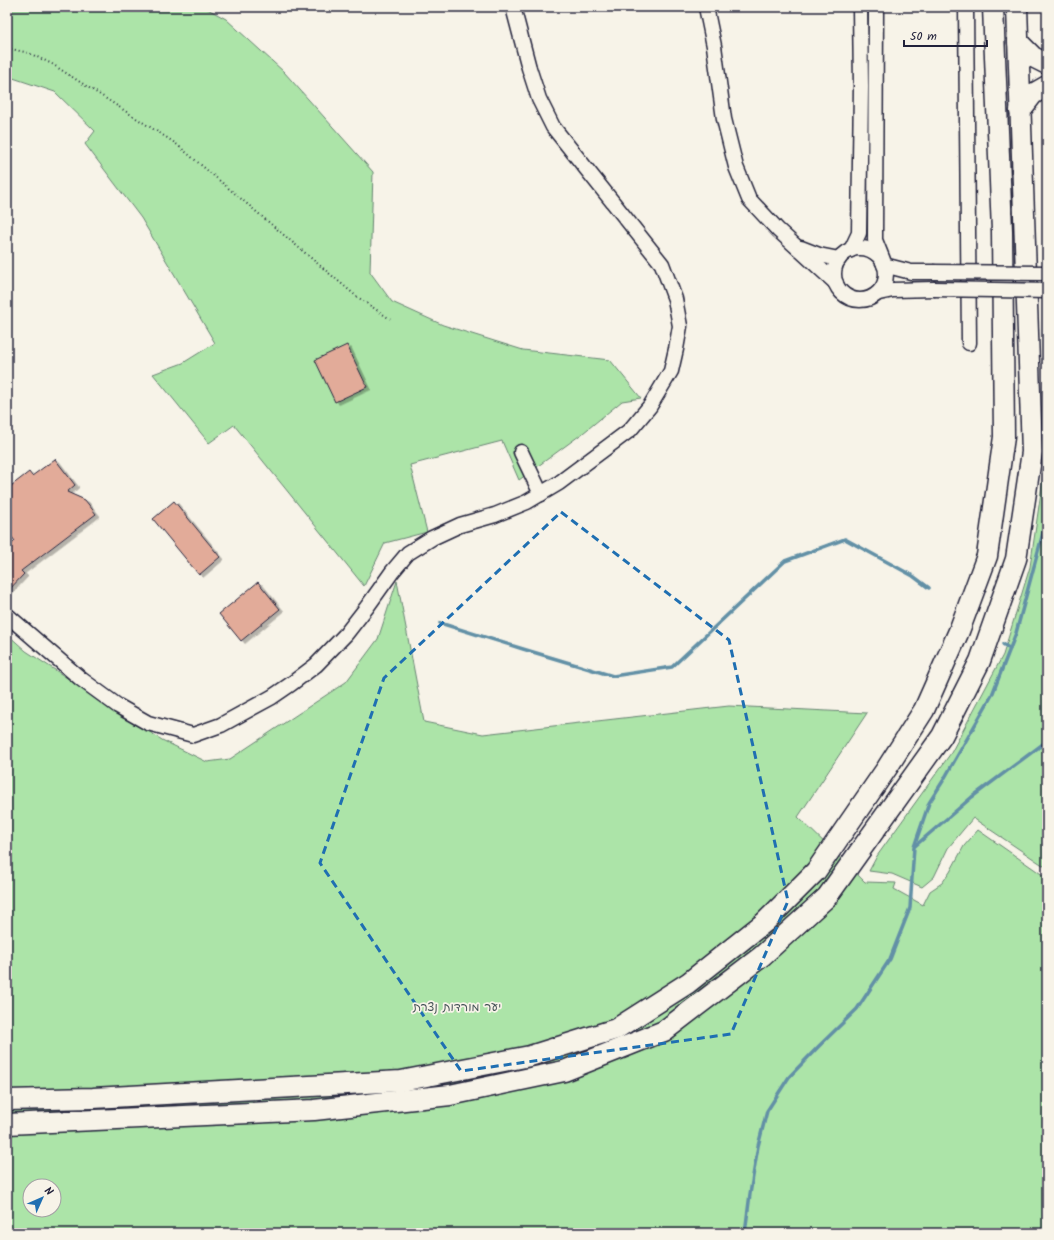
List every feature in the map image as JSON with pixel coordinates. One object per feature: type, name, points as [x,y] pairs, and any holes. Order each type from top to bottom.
[{"type":"highway","points":[[7,1100],[93,1098],[401,1081],[530,1056],[616,1029],[675,992],[765,922],[816,871],[887,768],[924,710],[959,631],[987,556],[1004,437],[1002,231],[993,7]]},
{"type":"highway","points":[[7,1124],[314,1110],[450,1095],[564,1072],[664,1031],[762,956],[827,897],[942,736],[980,661],[1016,559],[1032,452],[1017,7]]},
{"type":"highway","points":[[1018,42],[1033,58],[1047,64]]},
{"type":"highway","points":[[1020,111],[1033,94],[1047,86]]},
{"type":"street","points":[[7,615],[82,679],[118,706],[148,723],[193,735],[221,725],[272,697],[316,665],[346,634],[408,553],[432,538],[460,525],[495,515],[527,502],[541,494],[559,483],[630,430],[650,406],[671,371],[680,326],[675,299],[662,264],[553,127],[539,99],[528,68],[513,7]]},
{"type":"street","points":[[706,7],[714,46],[724,119],[736,167],[749,199],[793,245],[836,283],[846,296],[854,300],[867,299],[879,293],[893,290],[934,289],[1047,291]]},
{"type":"street","points":[[852,250],[859,233],[861,87],[860,7]]},
{"type":"street","points":[[876,7],[875,240],[884,263],[886,278],[884,286],[879,293]]},
{"type":"street","points":[[966,7],[969,343]]},
{"type":"street","points":[[793,245],[819,255],[839,259]]},
{"type":"street","points":[[836,283],[835,271],[839,259],[844,254],[859,248],[868,249],[877,254],[884,263],[896,269],[911,272],[1047,273]]},
{"type":"street","points":[[521,452],[541,494]]},
{"type":"path","points":[[7,48],[29,53],[52,64],[175,143],[356,296],[390,319]]},
{"type":"path","points":[[729,1233],[734,1231],[745,1231],[748,1233]]},
{"type":"highlighted area","points":[[561,512],[729,640],[788,901],[731,1034],[461,1071],[320,863],[384,678]]},
{"type":"green space","points":[[7,7],[204,7],[226,19],[284,72],[373,172],[370,272],[392,302],[443,325],[523,350],[610,360],[641,398],[622,401],[583,433],[519,480],[502,441],[410,465],[427,532],[385,543],[364,586],[234,425],[209,443],[153,374],[183,363],[215,343],[141,218],[85,144],[95,131],[55,92],[7,76]]},
{"type":"green space","points":[[1047,451],[1047,868],[973,818],[948,848],[934,877],[922,887],[892,874],[869,871],[877,856],[951,753],[1003,655],[1030,567]]},
{"type":"green space","name":"יער מורדות נצרת","points":[[397,581],[424,722],[483,734],[729,706],[867,713],[798,817],[865,882],[896,883],[894,889],[923,905],[930,891],[942,883],[950,872],[964,846],[978,830],[1047,878],[1047,1233],[7,1233],[7,634],[26,651],[162,740],[207,762],[230,759],[346,682],[378,639]]},
{"type":"building","points":[[347,345],[367,387],[335,402],[315,360]]},
{"type":"building","points":[[55,459],[75,485],[67,492],[85,500],[96,514],[21,571],[24,574],[7,592],[7,548],[15,541],[7,531],[7,489],[29,472],[32,476]]},
{"type":"building","points":[[174,501],[220,557],[199,575],[153,519]]},
{"type":"building","points":[[258,582],[280,609],[241,641],[219,614]]},
{"type":"waterway","points":[[745,1233],[758,1146],[767,1111],[789,1077],[857,1009],[890,959],[910,908],[914,847],[929,803],[992,695],[1016,633],[1047,518]]},
{"type":"waterway","points":[[440,623],[613,676],[672,667],[785,561],[845,539],[913,576],[929,588]]},
{"type":"waterway","points":[[1003,644],[1010,649]]},
{"type":"waterway","points":[[915,846],[972,797],[1047,741]]}]
